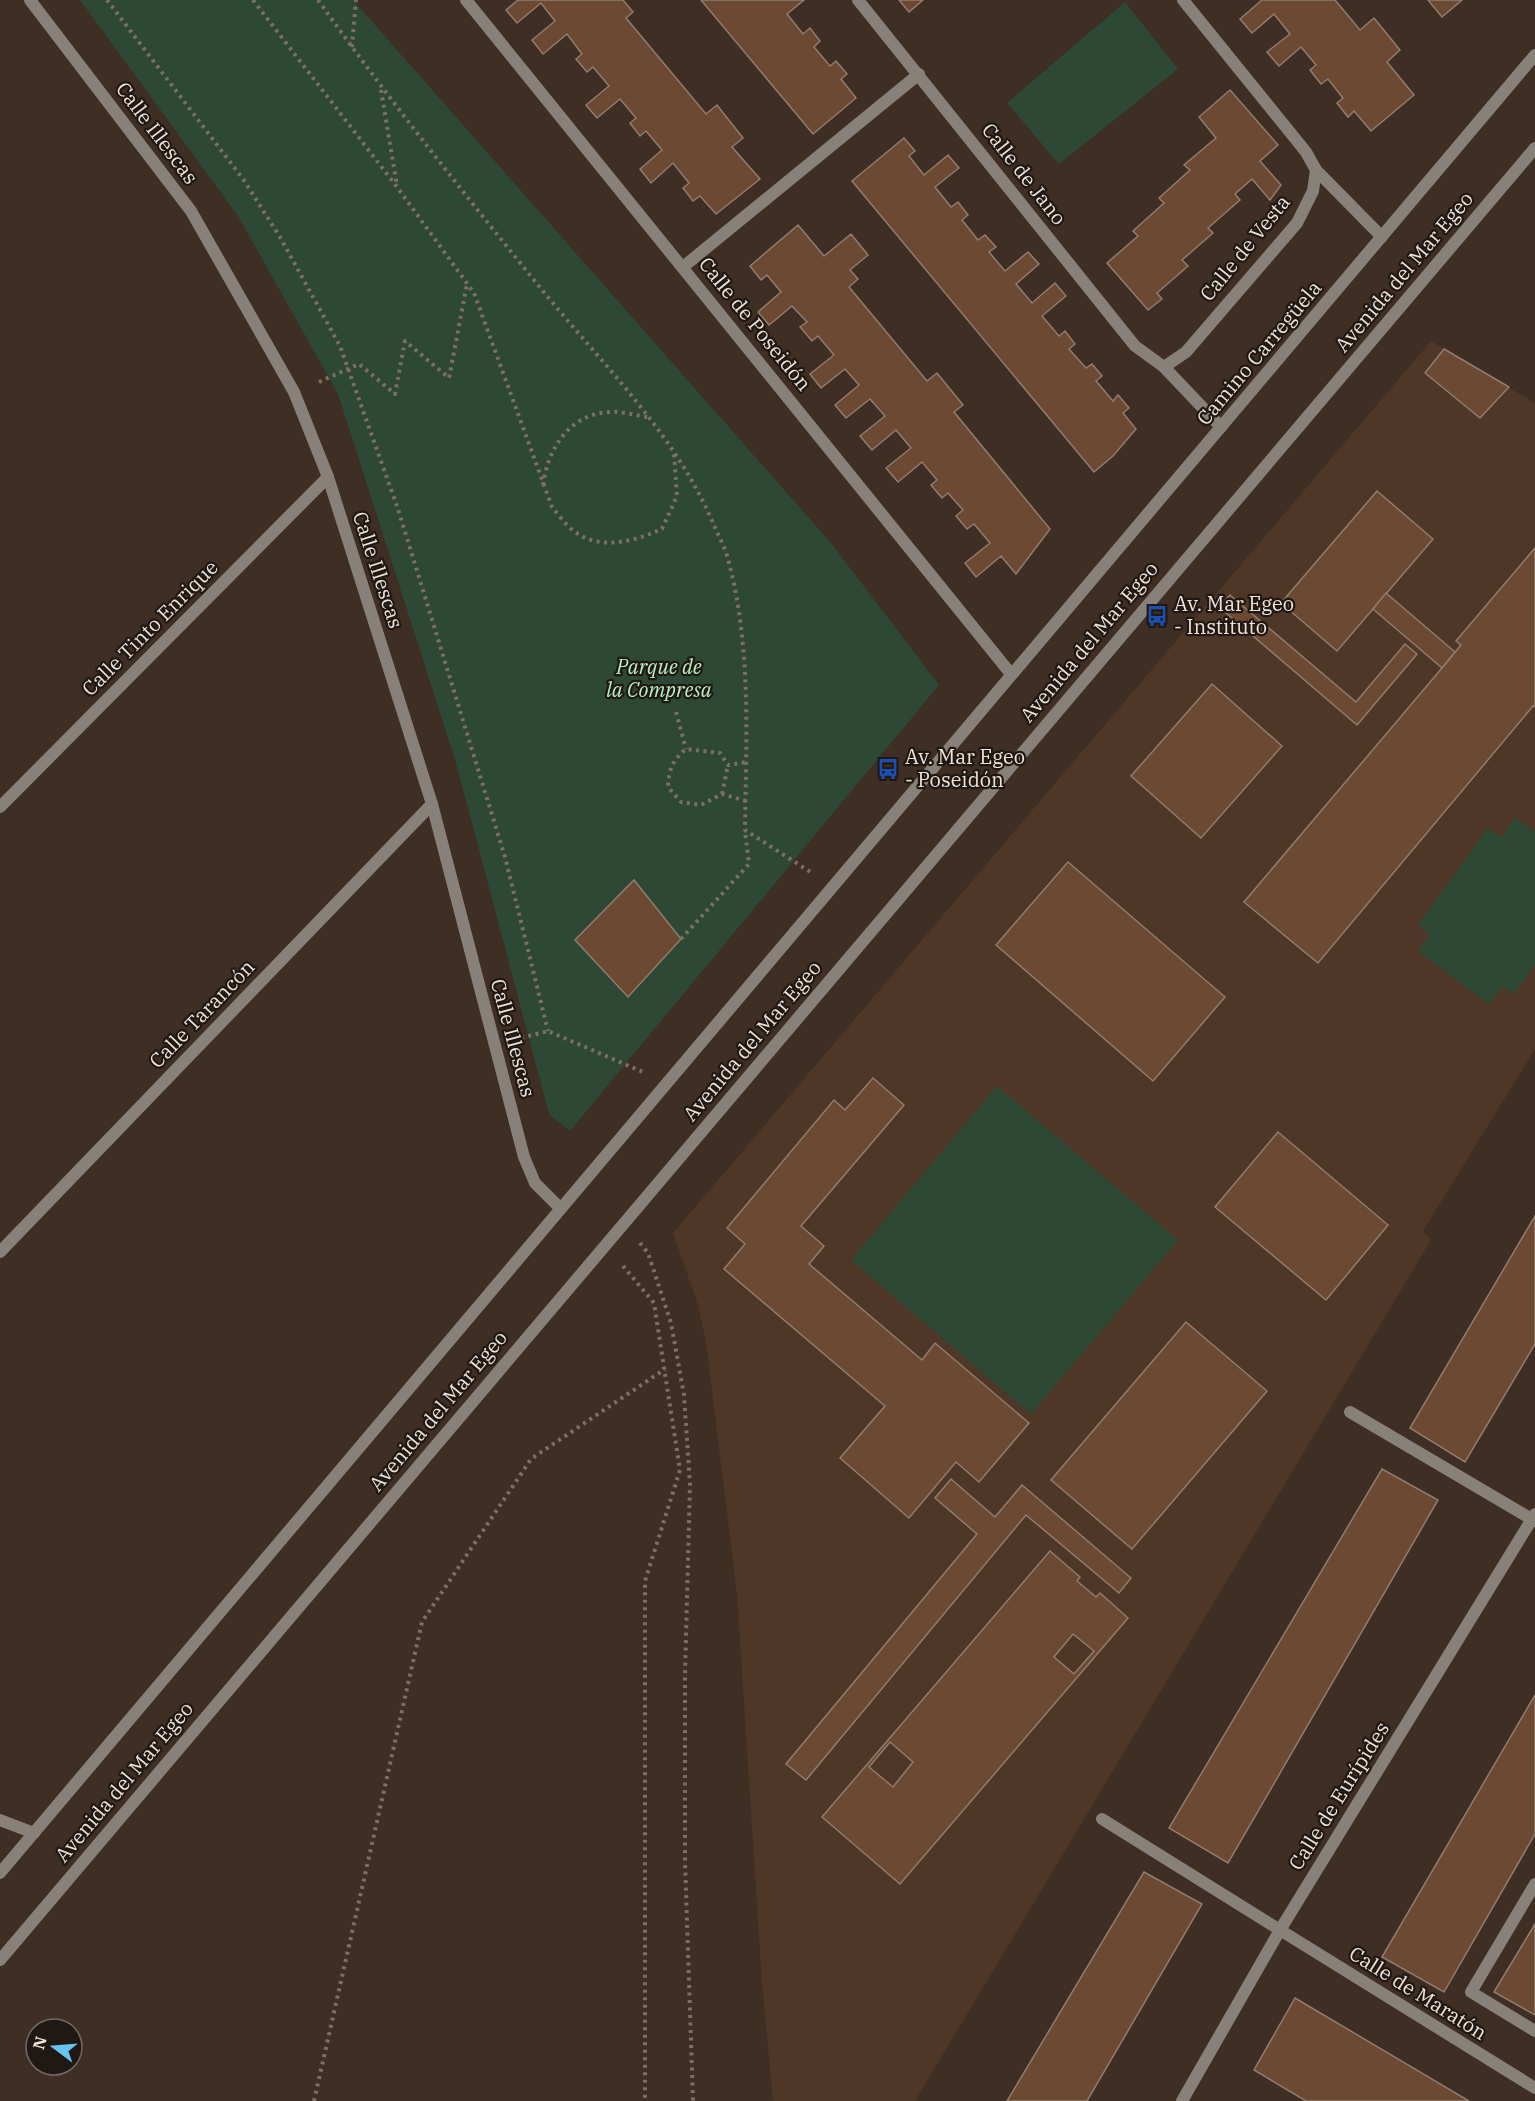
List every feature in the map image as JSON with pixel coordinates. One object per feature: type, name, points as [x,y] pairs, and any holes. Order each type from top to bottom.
[{"type":"street","name":"Calle Illescas","points":[[30,0],[191,211],[294,392],[328,477],[432,804],[524,1157],[535,1183],[560,1208]]},
{"type":"street","name":"Calle de Poseidón","points":[[466,0],[1011,674]]},
{"type":"street","name":"Calle de Jano","points":[[858,0],[1135,346],[1164,367],[1221,427]]},
{"type":"street","points":[[1183,0],[1306,152],[1316,170],[1382,237]]},
{"type":"street","name":"Camino Carregüela","points":[[1011,674],[1535,55]]},
{"type":"street","points":[[684,267],[919,74]]},
{"type":"street","name":"Avenida del Mar Egeo","points":[[0,1960],[1535,148]]},
{"type":"street","name":"Calle de Vesta","points":[[1164,367],[1186,352],[1297,223],[1313,191],[1316,170]]},
{"type":"street","name":"Calle Tinto Enrique","points":[[0,807],[328,477]]},
{"type":"street","name":"Avenida del Mar Egeo","points":[[0,1873],[1011,674]]},
{"type":"street","name":"Calle Tarancón","points":[[0,1252],[432,804]]},
{"type":"street","points":[[1350,1412],[1534,1518]]},
{"type":"street","name":"Calle de Eurípides","points":[[1182,2101],[1280,1930],[1534,1518]]},
{"type":"street","name":"Calle de Maratón","points":[[1102,1818],[1535,2088]]},
{"type":"street","points":[[0,1820],[34,1833]]},
{"type":"street","points":[[1535,1884],[1471,1992],[1535,2031]]},
{"type":"path","points":[[107,0],[243,179],[280,237],[340,346],[398,509],[506,857],[548,1031]]},
{"type":"path","points":[[253,0],[398,187],[474,293],[543,486],[552,507],[575,532],[603,543],[634,541],[662,529],[677,496],[674,449]]},
{"type":"path","points":[[318,0],[381,89],[428,150],[674,449],[699,489],[728,558],[747,666],[745,830],[749,864],[681,939]]},
{"type":"path","points":[[352,47],[356,0]]},
{"type":"path","points":[[381,89],[398,187]]},
{"type":"path","points":[[294,392],[360,364],[395,394],[405,341],[449,378],[467,283]]},
{"type":"path","points":[[543,486],[546,462],[562,437],[582,417],[611,411],[649,418]]},
{"type":"path","points":[[676,712],[686,749]]},
{"type":"path","points":[[722,794],[728,765],[720,753],[686,749],[675,758],[669,769],[668,787],[681,802],[700,805],[722,794],[746,801]]},
{"type":"path","points":[[728,765],[746,762]]},
{"type":"path","points":[[745,830],[833,886]]},
{"type":"path","points":[[495,1046],[548,1031],[666,1082]]},
{"type":"path","points":[[622,1224],[648,1253],[670,1323],[684,1395],[690,1484],[685,1675],[685,1861],[693,2101]]},
{"type":"path","points":[[605,1244],[654,1303],[680,1470],[645,1581],[645,2101]]},
{"type":"path","points":[[314,2101],[422,1622],[531,1459],[665,1369]]},
{"type":"shaded area","points":[[1431,341],[1535,403],[1535,1049],[1423,1231],[1431,1240],[915,2101],[773,2101],[762,1983],[737,1594],[706,1342],[698,1305],[673,1233]]},
{"type":"green space","name":"Parque de la Compresa","points":[[80,0],[353,0],[831,543],[939,685],[570,1131],[549,1114],[456,763],[338,394],[238,216]]},
{"type":"green space","points":[[1125,2],[1178,69],[1059,164],[1007,103]]},
{"type":"green space","points":[[1515,818],[1535,832],[1535,965],[1514,994],[1503,986],[1489,1004],[1418,951],[1430,934],[1418,925],[1488,828],[1501,838]]},
{"type":"green space","points":[[997,1086],[1178,1240],[1031,1414],[851,1260]]},
{"type":"building","points":[[518,0],[623,0],[633,12],[626,18],[706,114],[717,105],[743,138],[732,147],[760,179],[716,214],[700,196],[693,201],[683,188],[689,183],[673,163],[651,183],[640,169],[662,150],[646,131],[640,136],[630,123],[636,118],[620,99],[597,118],[586,105],[609,86],[593,67],[587,72],[576,59],[582,54],[567,34],[543,54],[532,40],[555,21],[541,3],[517,23],[506,10]]},
{"type":"building","points":[[701,0],[804,0],[787,14],[803,34],[810,28],[820,41],[814,47],[830,66],[836,61],[847,74],[841,79],[856,98],[813,134]]},
{"type":"building","points":[[899,0],[923,0],[909,12]]},
{"type":"building","points":[[1262,0],[1335,0],[1360,30],[1374,18],[1400,50],[1387,62],[1414,95],[1371,131],[1354,111],[1348,117],[1337,103],[1343,98],[1328,79],[1321,84],[1310,70],[1316,65],[1301,47],[1279,66],[1267,52],[1290,34],[1274,14],[1252,33],[1240,19]]},
{"type":"building","points":[[1428,0],[1462,0],[1442,17]]},
{"type":"building","points":[[1230,90],[1278,145],[1260,161],[1281,185],[1270,200],[1252,179],[1235,194],[1240,200],[1208,228],[1213,233],[1182,260],[1188,266],[1157,293],[1162,299],[1148,310],[1107,263],[1138,236],[1133,231],[1164,203],[1159,198],[1190,170],[1184,165],[1216,138],[1199,117]]},
{"type":"building","points":[[904,138],[915,151],[909,156],[924,175],[948,155],[959,168],[935,187],[951,207],[958,202],[968,215],[962,220],[978,240],[985,235],[996,247],[989,252],[1005,271],[1028,252],[1039,264],[1016,284],[1032,303],[1055,283],[1066,296],[1042,316],[1059,336],[1065,331],[1075,344],[1069,349],[1086,368],[1092,364],[1102,376],[1096,381],[1113,401],[1118,395],[1129,408],[1123,413],[1136,429],[1113,456],[1094,472],[852,181]]},
{"type":"building","points":[[798,225],[824,256],[851,234],[868,255],[850,270],[858,279],[849,287],[927,381],[937,373],[963,405],[954,412],[1050,529],[1016,574],[1001,556],[976,577],[965,563],[990,543],[974,524],[967,529],[956,516],[963,510],[948,493],[942,498],[931,485],[937,480],[922,462],[898,482],[886,468],[911,448],[896,430],[872,450],[860,436],[885,416],[870,399],[846,418],[835,405],[859,385],[845,369],[821,388],[810,374],[834,355],[818,336],[812,341],[800,327],[807,322],[792,306],[769,325],[758,312],[781,292],[767,275],[761,280],[750,266]]},
{"type":"building","points":[[1444,349],[1509,387],[1480,418],[1425,373]]},
{"type":"building","points":[[1377,491],[1433,539],[1337,651],[1281,603]]},
{"type":"building","points":[[1535,548],[1535,707],[1533,706],[1318,963],[1244,902],[1461,645],[1456,641]]},
{"type":"building","points":[[1386,593],[1455,652],[1442,668],[1373,609]]},
{"type":"building","points":[[1230,595],[1356,702],[1405,644],[1417,654],[1357,725],[1219,607]]},
{"type":"building","points":[[1212,684],[1282,746],[1201,838],[1131,776]]},
{"type":"building","points":[[1068,862],[1225,997],[1153,1081],[996,945]]},
{"type":"building","points":[[634,880],[681,939],[628,997],[575,940]]},
{"type":"building","points":[[873,1078],[904,1105],[801,1226],[824,1246],[809,1264],[922,1360],[935,1343],[1029,1423],[979,1482],[956,1462],[909,1518],[840,1458],[885,1406],[724,1269],[745,1244],[727,1228],[834,1100],[845,1110]]},
{"type":"building","points":[[1278,1132],[1388,1225],[1326,1300],[1215,1207]]},
{"type":"building","points":[[1535,1216],[1535,1344],[1465,1462],[1410,1428]]},
{"type":"building","points":[[1186,1322],[1267,1391],[1132,1549],[1051,1480]]},
{"type":"building","points":[[1382,1469],[1438,1500],[1228,1863],[1169,1828]]},
{"type":"building","points":[[951,1479],[995,1517],[1022,1485],[1131,1578],[1119,1593],[1026,1515],[806,1780],[786,1764],[977,1534],[935,1498]]},
{"type":"building","points":[[1050,1551],[1080,1577],[1077,1581],[1096,1597],[1100,1593],[1128,1618],[900,1884],[822,1817]],"holes":[[[1073,1634],[1094,1651],[1074,1674],[1054,1657]],[[890,1742],[913,1762],[893,1787],[869,1767]]]},
{"type":"building","points":[[1535,1695],[1535,1834],[1444,1992],[1382,1957]]},
{"type":"building","points":[[1144,1872],[1202,1904],[1087,2101],[1007,2101]]},
{"type":"building","points":[[1535,1924],[1535,2015],[1494,1992]]},
{"type":"building","points":[[1295,1998],[1469,2101],[1306,2101],[1254,2070]]},
{"type":"place","name":"Av. Mar Egeo - Instituto","points":[[1157,616]]},
{"type":"place","name":"Av. Mar Egeo - Poseidón","points":[[888,769]]}]
